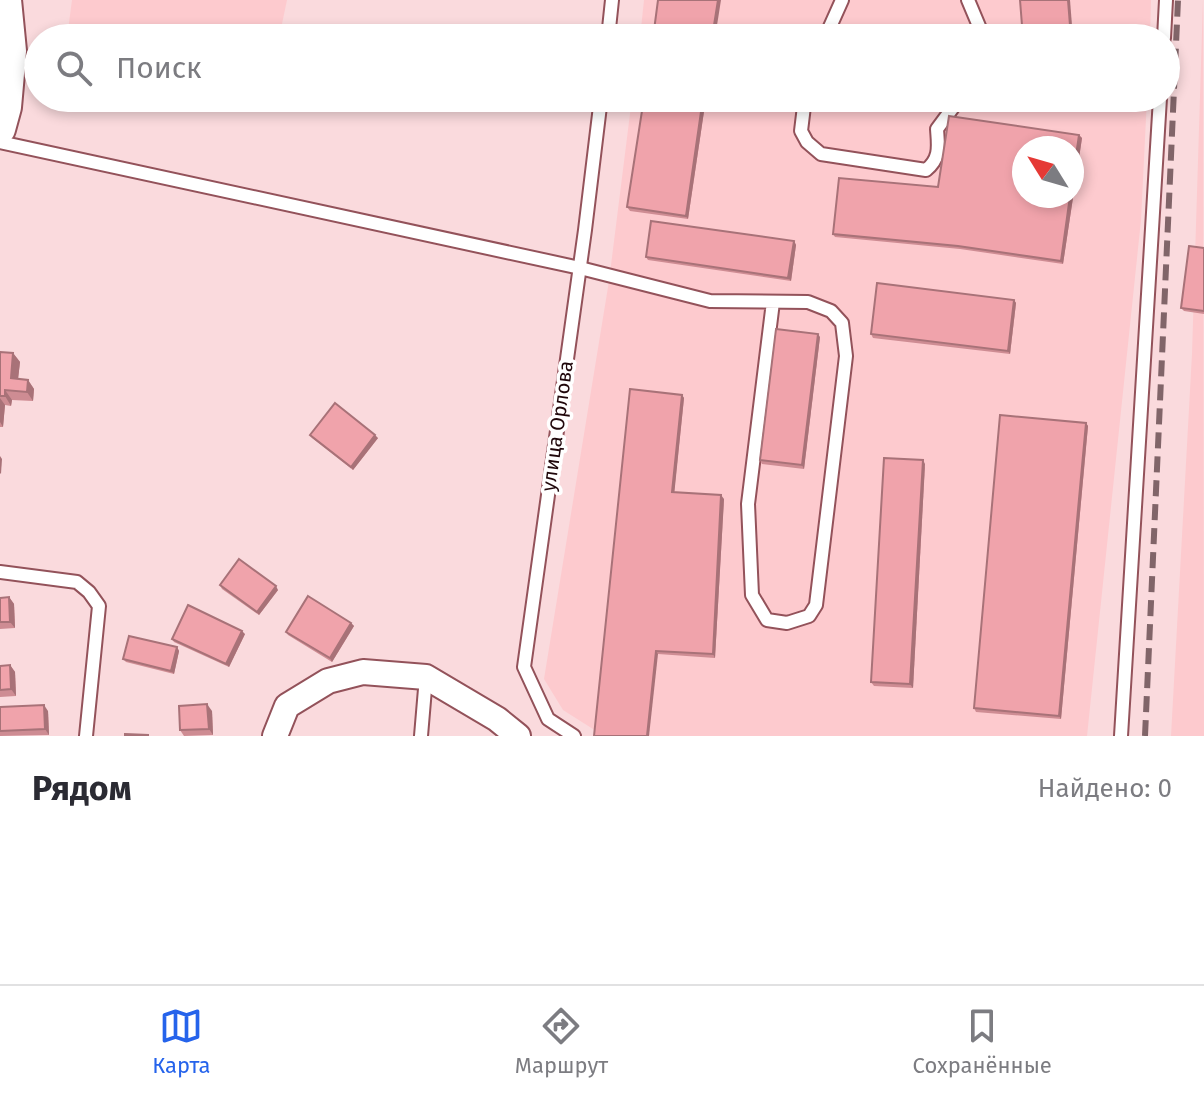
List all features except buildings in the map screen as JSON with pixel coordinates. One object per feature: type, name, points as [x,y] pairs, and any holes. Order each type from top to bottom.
[{"type":"street","points":[[0,129],[6,107],[11,51],[6,0]]},
{"type":"street","points":[[275,736],[287,706],[328,681],[363,672],[426,677],[497,719],[518,736]]},
{"type":"lane","points":[[609,24],[612,0]]},
{"type":"lane","points":[[830,24],[842,0]]},
{"type":"lane","points":[[968,0],[978,24]]},
{"type":"lane","points":[[1165,24],[1166,0]]},
{"type":"lane","name":"улица Орлова","points":[[574,736],[548,719],[524,667],[599,112]]},
{"type":"lane","points":[[803,112],[801,131],[807,142],[821,154],[926,170],[934,164],[939,151],[937,129],[950,112]]},
{"type":"lane","points":[[1121,736],[1159,112]]},
{"type":"lane","points":[[0,142],[580,268],[710,301],[808,302],[831,311],[842,323],[846,356],[816,605],[809,616],[787,623],[767,620],[752,595],[748,504],[773,302]]},
{"type":"lane","points":[[0,572],[77,582],[99,606],[86,736]]},
{"type":"lane","points":[[421,736],[426,677]]},
{"type":"shaded area","points":[[72,0],[287,0],[282,24],[69,24]]},
{"type":"shaded area","points":[[644,0],[1151,0],[1150,24],[641,24]]},
{"type":"shaded area","points":[[1203,0],[1204,736],[1171,736],[1192,354]]},
{"type":"shaded area","points":[[630,112],[1146,112],[1141,220],[1087,736],[604,736],[563,710],[544,679],[609,281]]},
{"type":"railway","points":[[1177,24],[1178,0]]},
{"type":"railway","points":[[1145,736],[1173,112]]}]
